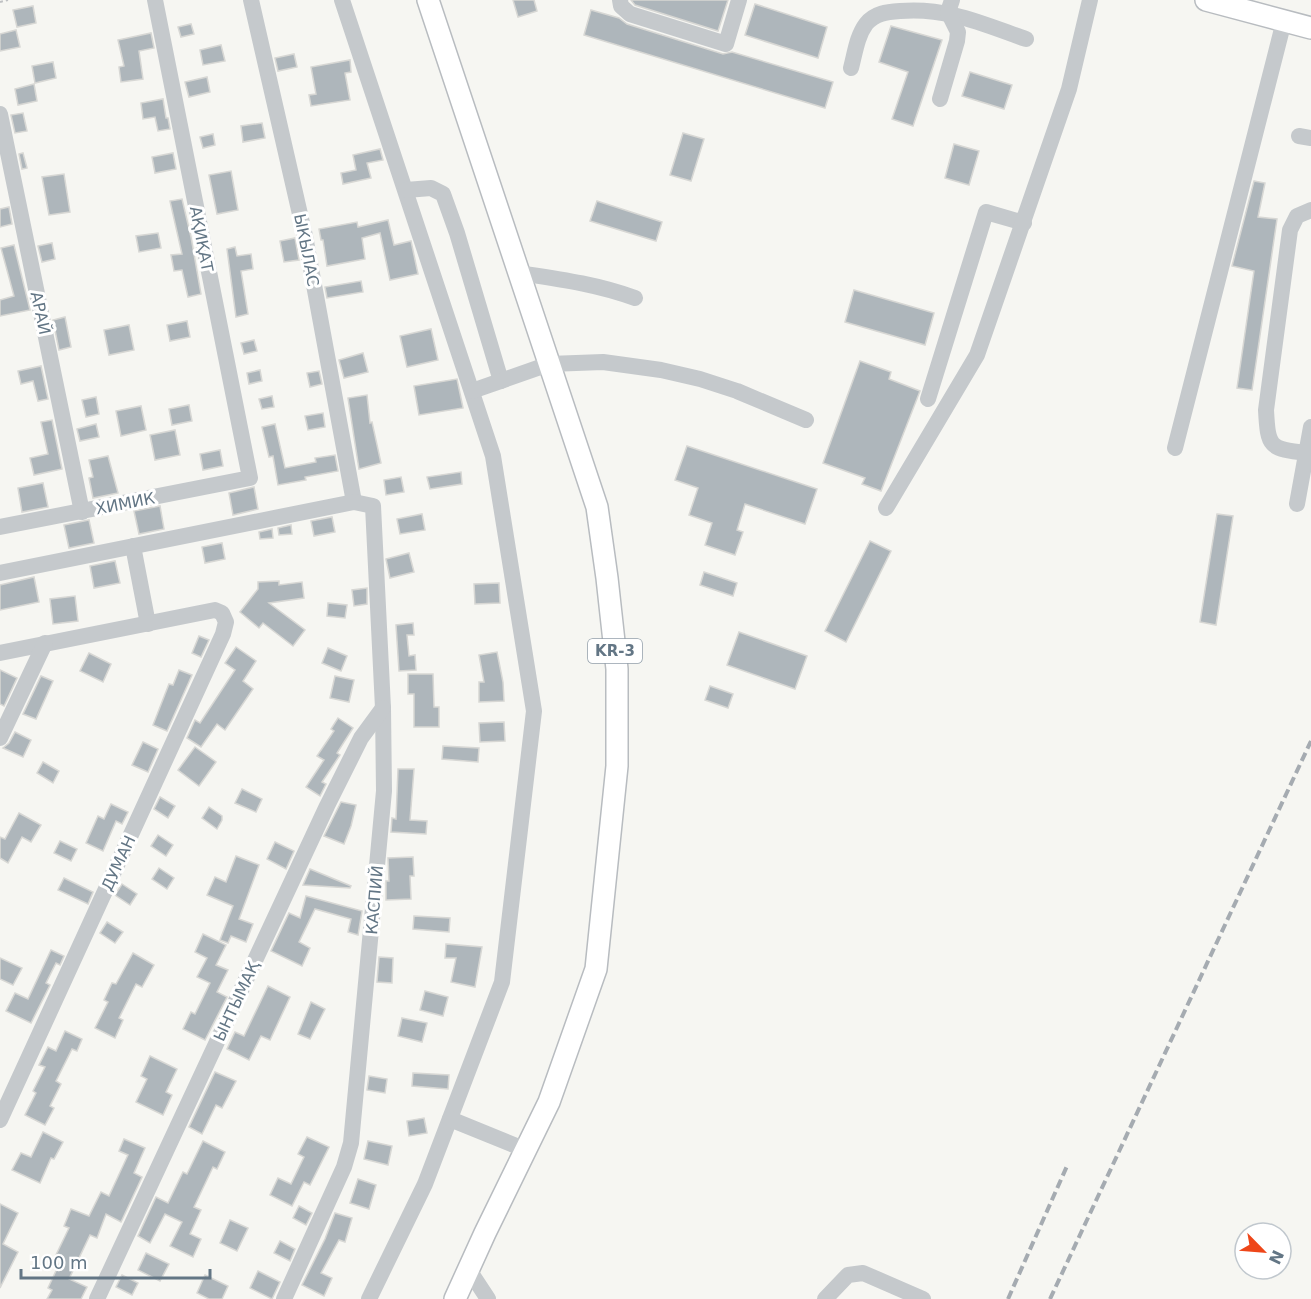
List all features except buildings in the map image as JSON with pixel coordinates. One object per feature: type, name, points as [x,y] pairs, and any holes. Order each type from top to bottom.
[{"type":"main road","name":"KR-3","points":[[428,0],[597,507],[617,669],[617,766],[596,969],[549,1102],[455,1299]]},
{"type":"main road","points":[[1217,1],[1311,28]]},
{"type":"street","name":"АҚИҚАТ","points":[[155,0],[250,478]]},
{"type":"street","name":"ЫКЫЛАС","points":[[251,0],[305,236],[354,502]]},
{"type":"street","points":[[342,0],[493,456],[534,711],[502,982],[425,1184],[369,1299]]},
{"type":"street","points":[[620,0],[621,6],[630,14],[726,44],[739,0]]},
{"type":"street","points":[[886,508],[977,355],[1069,89],[1090,0]]},
{"type":"street","points":[[940,99],[958,32],[950,6]]},
{"type":"street","points":[[851,68],[860,35],[866,24],[873,17],[882,13],[950,6],[1026,39]]},
{"type":"street","points":[[1175,448],[1284,21]]},
{"type":"street","name":"АРАЙ","points":[[0,114],[82,512]]},
{"type":"street","points":[[406,190],[431,188],[443,194],[457,233],[501,381]]},
{"type":"street","points":[[1306,453],[1285,450],[1273,444],[1268,436],[1266,410],[1290,230],[1297,216],[1311,210]]},
{"type":"street","points":[[928,399],[986,212],[1024,223]]},
{"type":"street","points":[[519,273],[587,283],[635,298]]},
{"type":"street","points":[[472,391],[549,364],[603,362],[661,370],[700,379],[737,391],[806,420]]},
{"type":"street","points":[[1298,504],[1311,427]]},
{"type":"street","name":"ХИМИК","points":[[0,527],[250,478]]},
{"type":"street","points":[[0,573],[354,502]]},
{"type":"street","name":"КАСПИЙ","points":[[284,1299],[344,1167],[351,1143],[384,790],[383,708],[373,506],[354,502]]},
{"type":"street","points":[[0,652],[148,624],[133,546]]},
{"type":"street","name":"ДУМАН","points":[[0,1119],[223,634],[226,622],[222,614],[215,610],[148,624]]},
{"type":"street","points":[[0,738],[45,643]]},
{"type":"street","name":"ЫНТЫМАҚ","points":[[97,1299],[327,806],[361,738],[383,708]]},
{"type":"street","points":[[450,1119],[526,1150]]},
{"type":"street","points":[[469,1270],[488,1299]]},
{"type":"street","points":[[825,1299],[848,1275],[863,1273],[923,1299]]},
{"type":"path","points":[[0,2],[8,0]]},
{"type":"railway","points":[[1050,1299],[1311,741]]},
{"type":"railway","points":[[1008,1299],[1067,1166]]}]
